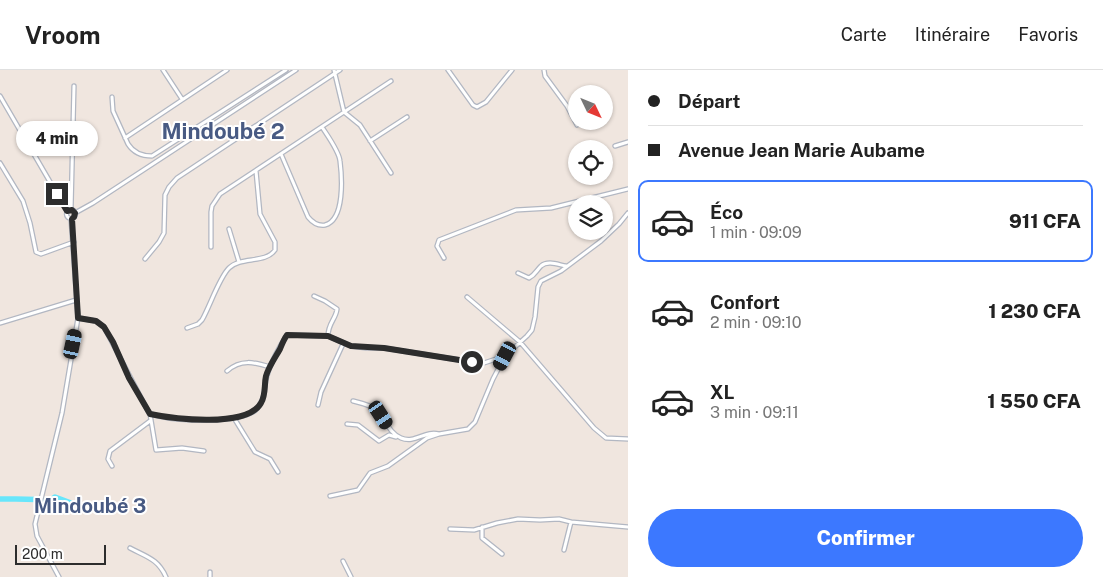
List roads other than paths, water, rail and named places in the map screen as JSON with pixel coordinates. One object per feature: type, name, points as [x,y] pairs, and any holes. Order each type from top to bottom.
[{"type":"street","points":[[124,138],[227,70]]},
{"type":"street","points":[[112,97],[112,111],[124,138],[134,151],[147,156],[155,155],[286,70]]},
{"type":"street","points":[[59,577],[35,531],[35,518],[62,413],[78,318],[72,219],[75,213],[296,70]]},
{"type":"street","points":[[145,259],[160,242],[164,233],[165,195],[172,182],[340,70]]},
{"type":"street","points":[[448,70],[472,105],[477,107],[486,102],[512,70]]},
{"type":"street","points":[[544,70],[545,76],[568,108]]},
{"type":"street","points":[[164,71],[182,99]]},
{"type":"street","points":[[335,72],[344,112],[360,125],[391,173]]},
{"type":"street","points":[[212,247],[211,212],[214,201],[224,191],[391,81]]},
{"type":"street","points":[[72,219],[67,217],[69,210],[74,86]]},
{"type":"street","points":[[0,96],[69,210],[75,213]]},
{"type":"street","points":[[370,141],[407,116]]},
{"type":"street","points":[[281,154],[308,218],[315,224],[320,225],[333,221],[339,209],[340,160],[322,127]]},
{"type":"street","points":[[615,146],[628,142]]},
{"type":"street","points":[[0,163],[23,201],[36,252],[42,254],[74,242]]},
{"type":"street","points":[[187,328],[202,321],[226,272],[231,266],[239,262],[268,256],[275,250],[275,242],[260,214],[256,170]]},
{"type":"street","points":[[444,258],[437,246],[439,240],[508,212],[523,209],[550,208],[628,189]]},
{"type":"street","points":[[347,424],[358,425],[379,441],[389,435],[412,440],[430,434],[464,431],[474,424],[505,356],[532,330],[539,284],[558,273],[601,241],[628,214]]},
{"type":"street","points":[[229,229],[239,262]]},
{"type":"street","points":[[518,272],[529,278],[545,264],[567,266]]},
{"type":"street","points":[[314,296],[325,300],[337,309],[328,326],[328,336]]},
{"type":"street","points":[[467,297],[520,342],[594,428],[606,438],[628,439]]},
{"type":"street","points":[[0,323],[76,300]]},
{"type":"street","points":[[78,318],[96,321],[104,327],[113,342],[129,378],[150,414],[156,451],[182,448],[204,451]]},
{"type":"street","points":[[150,414],[182,419],[234,418],[252,412],[261,403],[270,367],[287,335],[328,336],[343,344],[366,348],[384,348],[479,363],[505,356]]},
{"type":"street","points":[[318,405],[321,392],[343,344]]},
{"type":"street","points":[[227,371],[233,366],[246,362],[270,367]]},
{"type":"street","points":[[353,401],[376,410],[398,437]]},
{"type":"street","points":[[234,418],[255,452],[270,460],[278,472]]},
{"type":"street","points":[[112,466],[108,459],[110,451],[150,422]]},
{"type":"street","points":[[330,496],[358,490],[370,473],[388,466],[424,440],[439,434]]},
{"type":"street","points":[[450,529],[474,530],[518,519],[559,519],[571,522],[628,527]]},
{"type":"street","points":[[564,550],[571,522]]},
{"type":"street","points":[[482,527],[482,538],[502,554]]},
{"type":"street","points":[[130,548],[157,562],[166,577]]},
{"type":"street","points":[[343,561],[351,577]]},
{"type":"street","points":[[210,572],[210,577]]},
{"type":"waterway","points":[[0,499],[50,501],[55,497],[71,503]]},
{"type":"district","name":"Mindoubé 2","points":[[223,131]]},
{"type":"district","name":"Mindoubé 3","points":[[90,506]]}]
